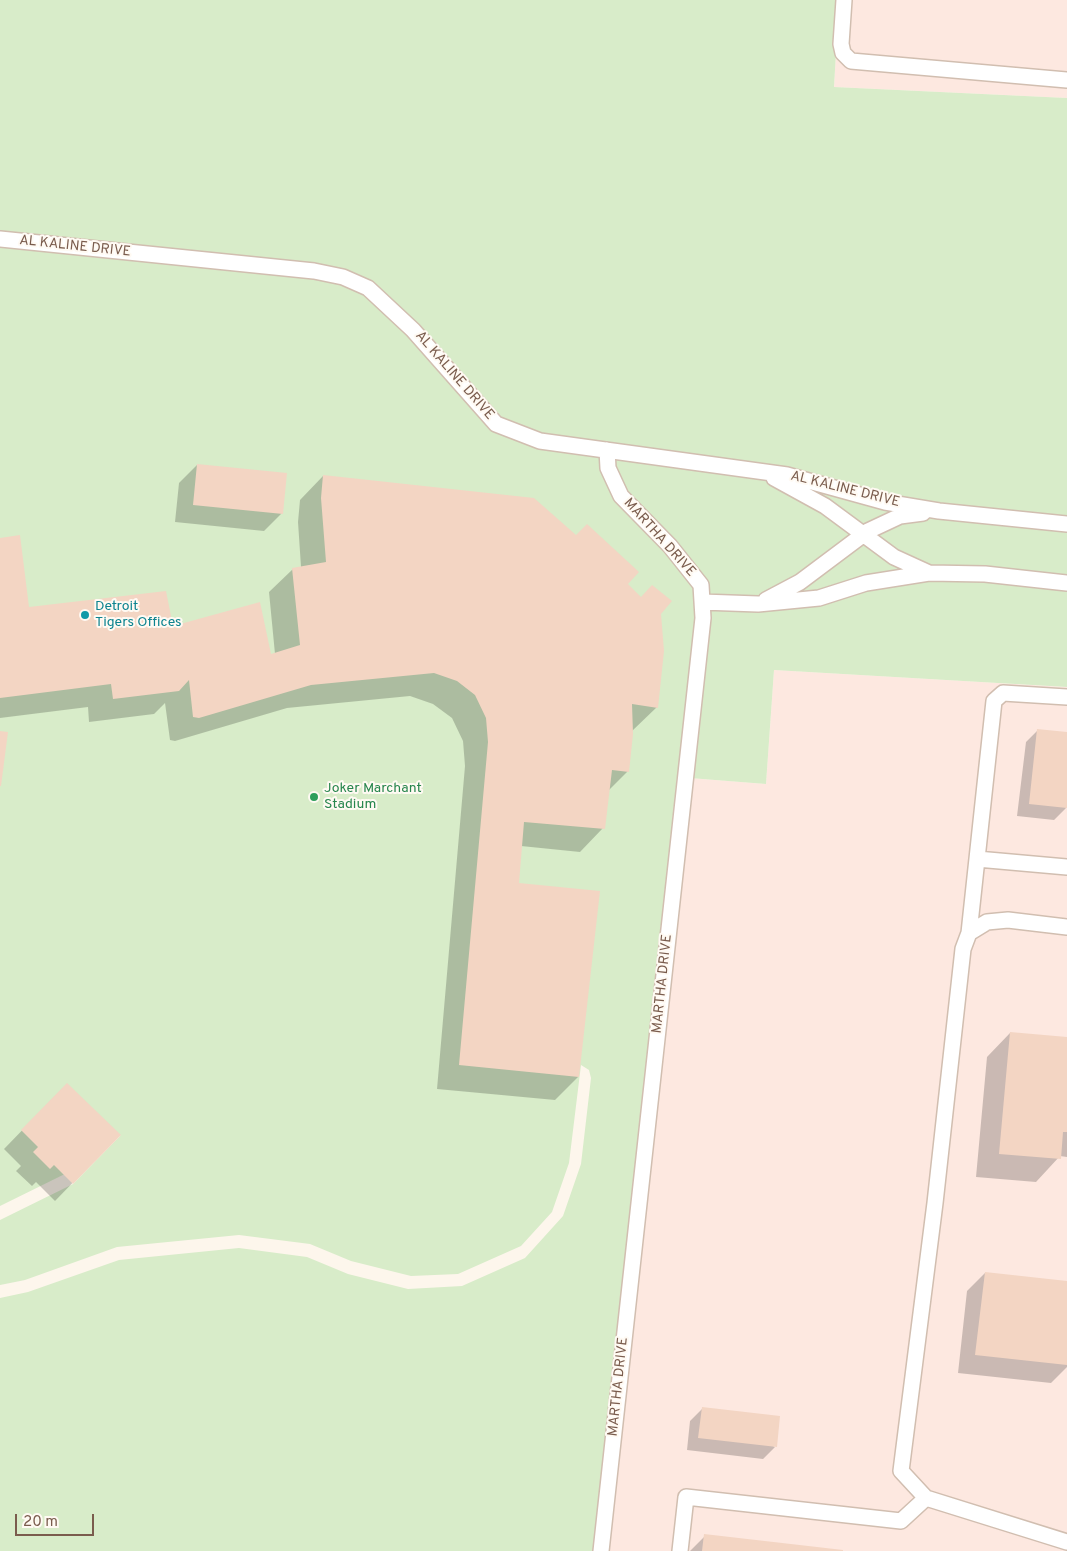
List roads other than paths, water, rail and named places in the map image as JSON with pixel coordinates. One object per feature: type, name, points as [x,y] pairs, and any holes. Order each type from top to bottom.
[{"type":"lane","points":[[844,0],[841,44],[844,53],[851,61],[1067,80]]},
{"type":"lane","name":"AL KALINE DRIVE","points":[[0,239],[314,271],[343,277],[368,288],[413,330],[496,424],[540,440],[787,475],[885,502],[939,511],[1067,524]]},
{"type":"lane","name":"MARTHA DRIVE","points":[[601,1551],[702,628],[701,585],[670,546],[621,496],[608,468],[607,450]]},
{"type":"lane","points":[[764,472],[825,506],[894,557],[929,573]]},
{"type":"lane","points":[[758,604],[800,582],[863,535],[900,516],[939,511]]},
{"type":"lane","points":[[702,602],[758,604],[818,598],[866,583],[929,573],[985,574],[1067,583]]},
{"type":"lane","points":[[1067,697],[1003,693],[994,701],[969,932],[963,949],[935,1203],[901,1471],[926,1498],[1067,1542]]},
{"type":"lane","points":[[977,859],[1067,867]]},
{"type":"lane","points":[[969,932],[987,922],[1008,920],[1067,927]]},
{"type":"lane","points":[[680,1551],[686,1497],[901,1521],[926,1498]]},
{"type":"place","name":"Detroit Tigers Offices","points":[[85,615]]},
{"type":"place","name":"Joker Marchant Stadium","points":[[314,797]]}]
